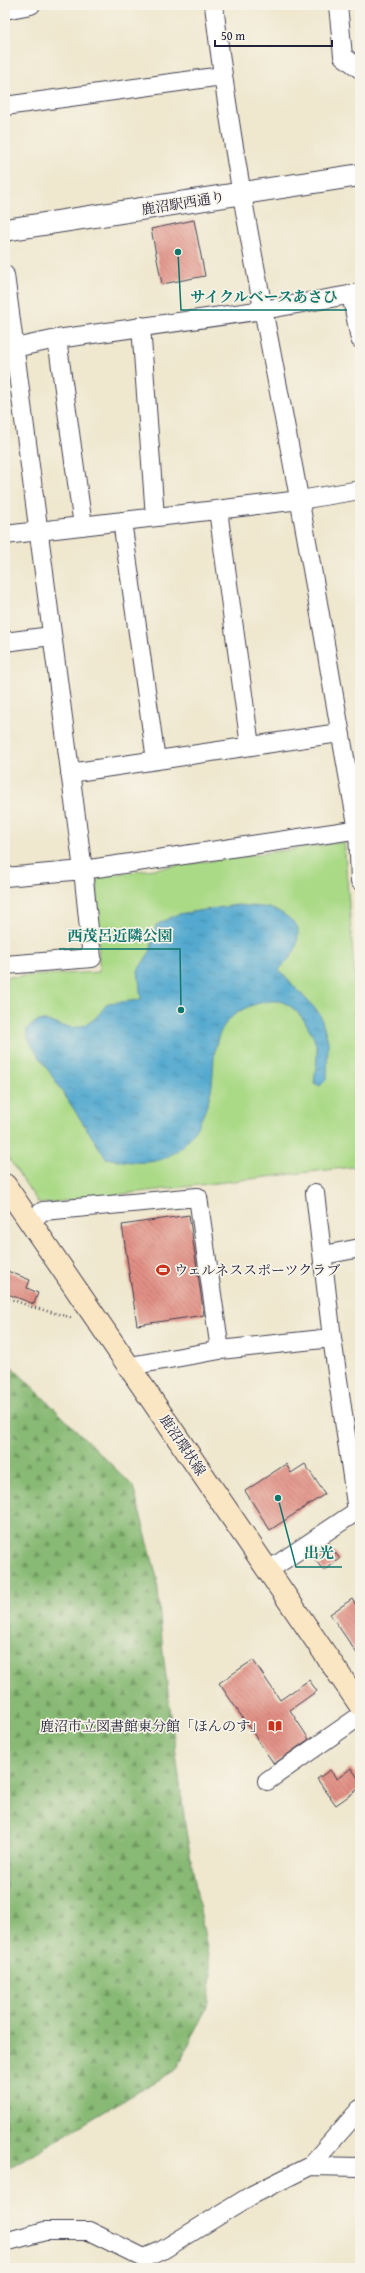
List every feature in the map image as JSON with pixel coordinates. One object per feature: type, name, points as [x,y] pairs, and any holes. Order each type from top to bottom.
[{"type":"main road","name":"鹿沼環状線","points":[[5,1185],[130,1366],[360,1706]]},
{"type":"street","points":[[5,10],[31,5]]},
{"type":"street","points":[[214,5],[222,76],[241,193],[300,500],[339,733],[359,829],[360,881]]},
{"type":"street","points":[[338,5],[344,56],[360,69]]},
{"type":"street","points":[[5,106],[222,76]]},
{"type":"street","name":"鹿沼駅西通り","points":[[5,230],[360,175]]},
{"type":"street","points":[[5,275],[11,349],[83,870],[92,958],[5,965]]},
{"type":"street","points":[[11,349],[57,339],[263,310],[356,293],[360,340]]},
{"type":"street","points":[[141,326],[155,517]]},
{"type":"street","points":[[57,339],[83,526]]},
{"type":"street","points":[[5,535],[300,500],[360,490]]},
{"type":"street","points":[[218,510],[250,746]]},
{"type":"street","points":[[122,521],[156,760]]},
{"type":"street","points":[[5,642],[51,636]]},
{"type":"street","points":[[70,773],[339,733]]},
{"type":"street","points":[[5,877],[83,870],[359,829]]},
{"type":"street","points":[[269,1570],[358,1511],[332,1338],[324,1255],[315,1193]]},
{"type":"street","points":[[30,1221],[44,1211],[198,1197],[220,1350]]},
{"type":"street","points":[[324,1255],[360,1248]]},
{"type":"street","points":[[130,1366],[220,1350],[332,1338]]},
{"type":"street","points":[[267,1781],[360,1716]]},
{"type":"street","points":[[5,2242],[45,2231],[89,2231],[144,2258],[161,2251],[252,2195],[310,2166],[360,2109]]},
{"type":"street","points":[[310,2166],[360,2167]]},
{"type":"path","points":[[5,1297],[32,1307],[101,1324]]},
{"type":"green space","points":[[344,842],[360,1043],[360,1166],[39,1204],[5,1153],[5,977],[99,972],[97,877]]},
{"type":"green space","points":[[5,1360],[133,1486],[157,1578],[163,1653],[186,1831],[211,1972],[209,2002],[177,2069],[5,2170]]},
{"type":"water","points":[[237,905],[270,908],[284,914],[298,927],[296,947],[292,955],[279,970],[320,1014],[328,1041],[327,1079],[320,1086],[314,1083],[317,1057],[316,1046],[309,1029],[298,1013],[284,1003],[277,1001],[254,1005],[243,1009],[234,1015],[221,1030],[214,1056],[212,1085],[205,1110],[199,1123],[183,1145],[162,1159],[149,1162],[128,1162],[106,1158],[29,1041],[26,1030],[35,1023],[42,1021],[48,1021],[68,1027],[84,1025],[95,1018],[108,1003],[141,1000],[138,970],[150,952],[156,925],[178,914]]},
{"type":"building","points":[[194,220],[205,276],[162,284],[151,229]]},
{"type":"building","name":"ウェルネススポーツクラブ","points":[[189,1215],[204,1315],[137,1325],[122,1225]]},
{"type":"building","points":[[5,1270],[30,1280],[27,1288],[38,1293],[34,1304],[5,1293]]},
{"type":"building","points":[[286,1464],[291,1473],[305,1464],[325,1494],[270,1530],[245,1491]]},
{"type":"building","points":[[328,1543],[340,1559],[324,1571],[311,1555]]},
{"type":"building","points":[[352,1599],[360,1611],[360,1658],[330,1614]]},
{"type":"building","name":"鹿沼市立図書館東分館「ほんのす」","points":[[253,1660],[280,1700],[309,1680],[317,1691],[290,1710],[309,1739],[274,1764],[219,1683]]},
{"type":"building","points":[[351,1768],[360,1781],[360,1788],[336,1805],[317,1779],[330,1770],[337,1779]]},
{"type":"place","name":"サイクルベースあさひ","points":[[178,252]]},
{"type":"place","name":"西茂呂近隣公園","points":[[181,1010]]},
{"type":"place","name":"ウェルネススポーツクラブ","points":[[163,1270]]},
{"type":"place","name":"出光","points":[[278,1498]]},
{"type":"place","name":"鹿沼市立図書館東分館「ほんのす」","points":[[275,1726]]}]
